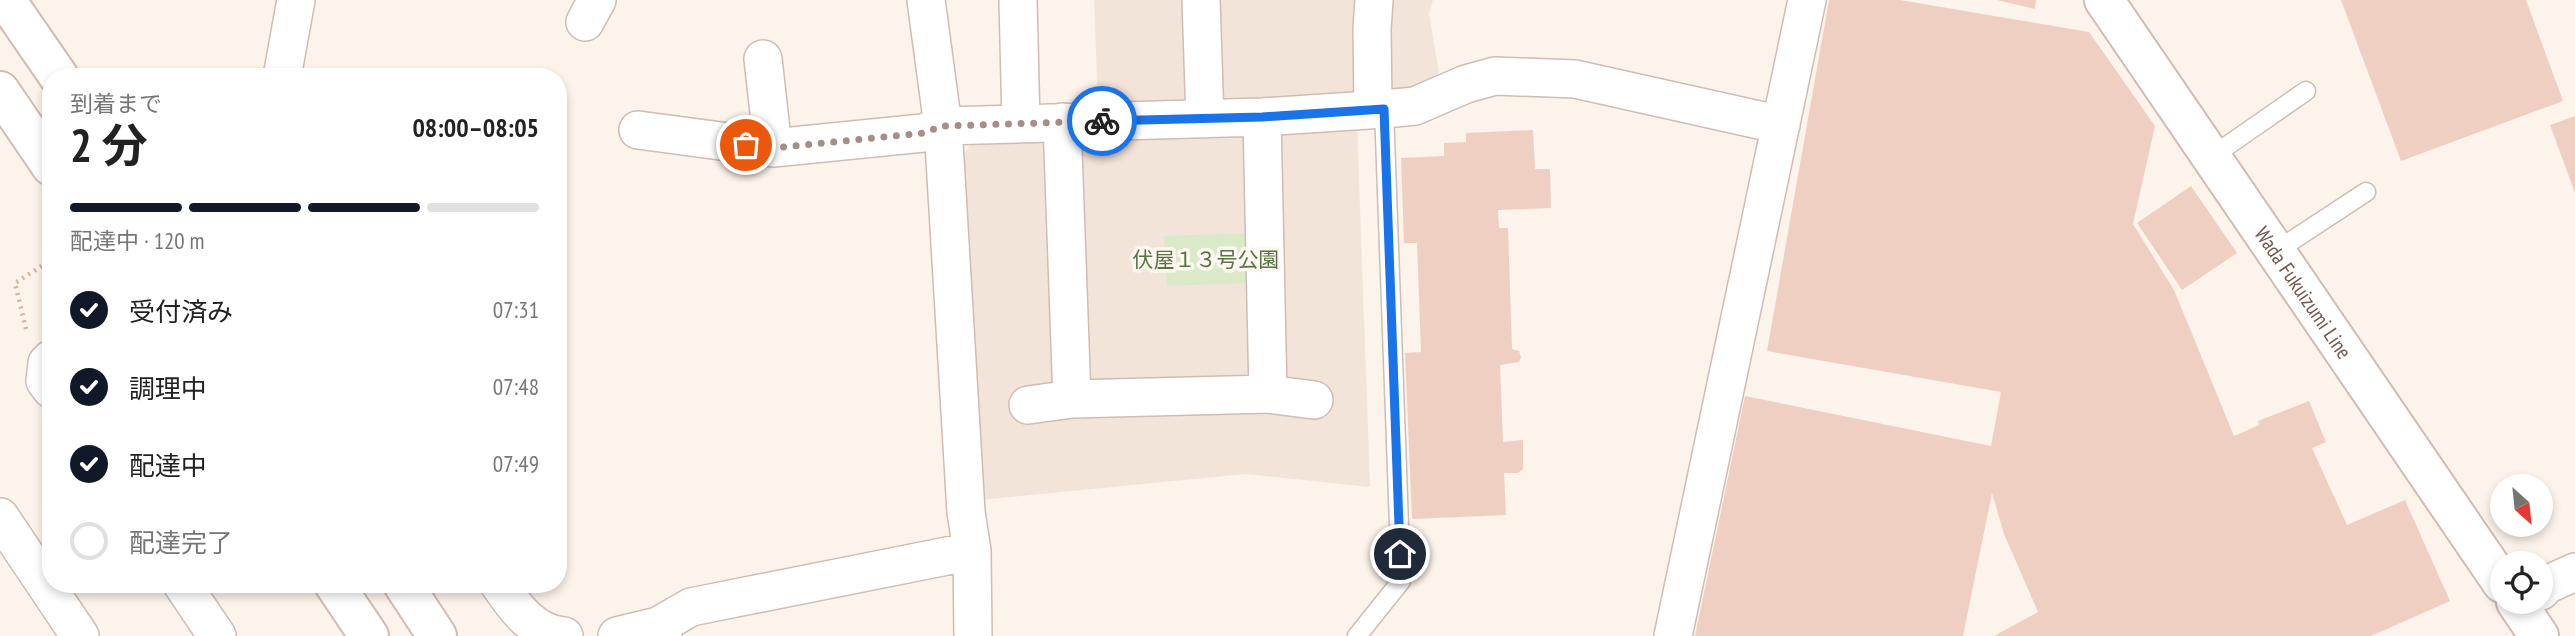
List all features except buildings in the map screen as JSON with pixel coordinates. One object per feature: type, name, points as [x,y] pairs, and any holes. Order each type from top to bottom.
[{"type":"main road","points":[[6,0],[53,68]]},
{"type":"main road","name":"Wada Fukuizumi Line","points":[[2104,0],[2490,565]]},
{"type":"main road","points":[[0,91],[42,153]]},
{"type":"main road","points":[[340,593],[369,636]]},
{"type":"main road","points":[[408,593],[437,636]]},
{"type":"street","points":[[284,68],[296,0]]},
{"type":"street","points":[[926,0],[943,126],[966,512],[972,551],[972,636]]},
{"type":"street","points":[[1018,0],[1021,123]]},
{"type":"street","points":[[1201,0],[1205,119]]},
{"type":"street","points":[[1374,0],[1372,29],[1378,109]]},
{"type":"street","points":[[1673,636],[1807,0]]},
{"type":"street","points":[[763,60],[773,148]]},
{"type":"street","points":[[638,130],[773,148],[923,133],[943,126],[1262,117],[1415,106],[1466,84],[1495,76],[1576,79],[1781,125]]},
{"type":"street","points":[[1262,117],[1268,394]]},
{"type":"street","points":[[1062,122],[1072,399]]},
{"type":"street","points":[[1028,405],[1072,399],[1268,394],[1314,400]]},
{"type":"street","points":[[0,517],[42,579]]},
{"type":"street","points":[[617,636],[661,631],[691,607],[972,551]]},
{"type":"street","points":[[2553,582],[2575,572]]},
{"type":"street","points":[[51,593],[80,636]]},
{"type":"street","points":[[188,593],[217,636]]},
{"type":"street","points":[[505,593],[517,610],[548,635],[564,636]]},
{"type":"lane","points":[[2211,157],[2306,91]]},
{"type":"lane","points":[[1357,636],[1401,581],[1378,109]]},
{"type":"lane","points":[[2276,251],[2366,192]]},
{"type":"path","points":[[15,283],[42,266]]},
{"type":"shaded area","points":[[1094,0],[1433,0],[1429,13],[1439,73],[1415,93],[1098,103]]},
{"type":"shaded area","points":[[1357,124],[1370,487],[1245,474],[980,500],[960,160],[970,145]]},
{"type":"green space","name":"伏屋１３号公園","points":[[1246,233],[1247,283],[1167,286],[1164,236]]},
{"type":"way so far","points":[[746,145],[773,148],[923,133],[943,126],[1102,121]]},
{"type":"route","points":[[1102,121],[1262,117],[1384,109],[1400,554]]}]
